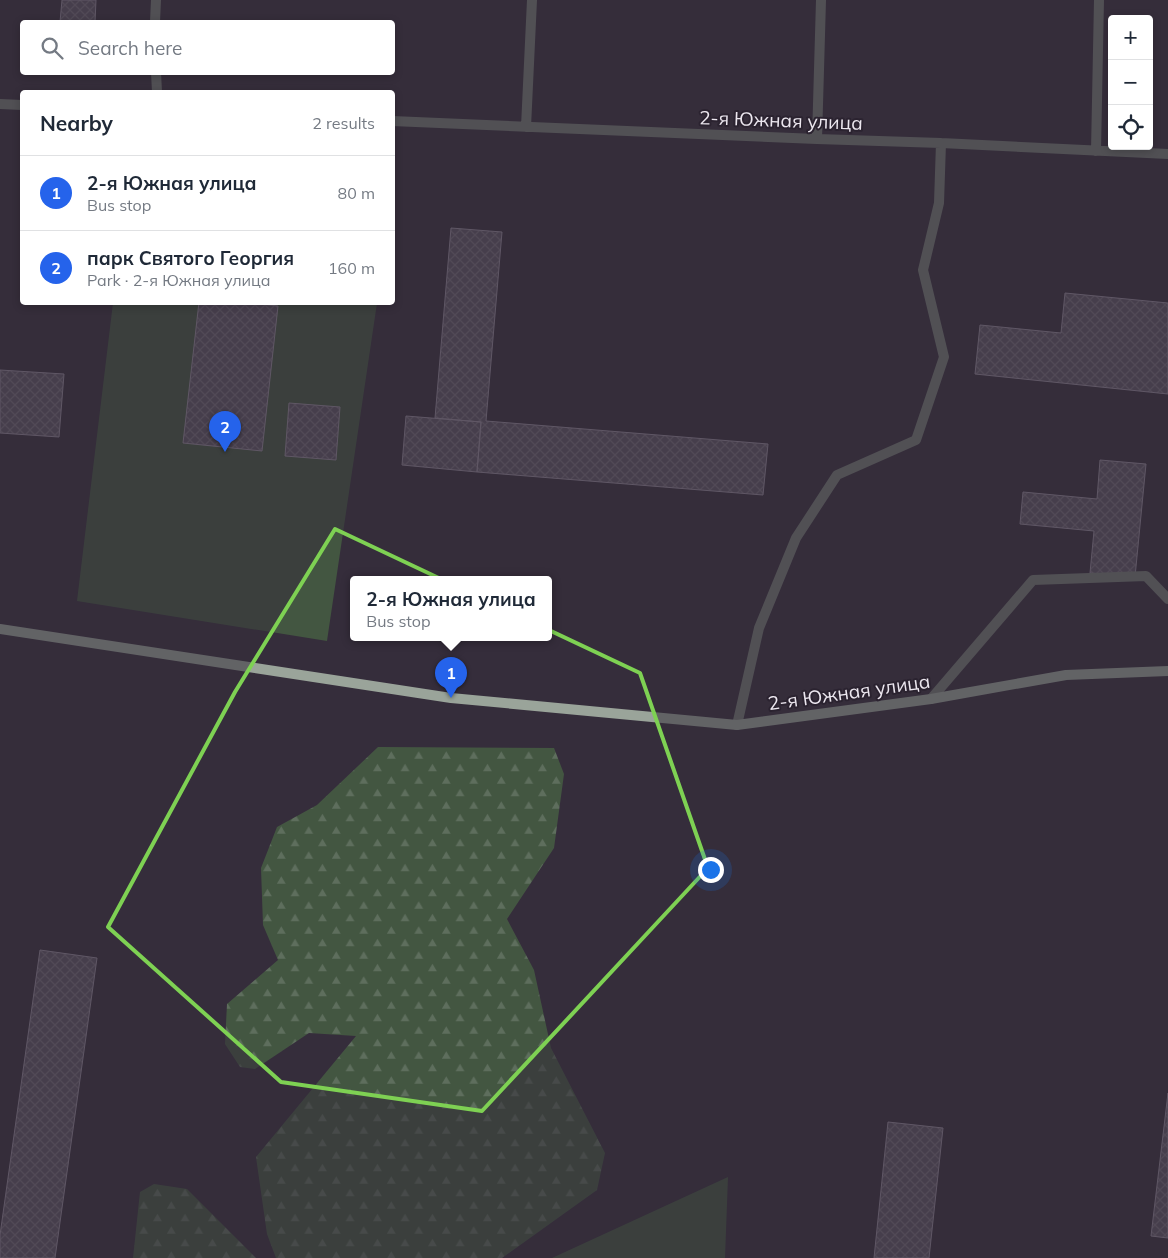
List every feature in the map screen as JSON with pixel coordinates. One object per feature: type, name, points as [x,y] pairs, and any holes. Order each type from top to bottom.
[{"type":"street","points":[[155,20],[156,0]]},
{"type":"street","points":[[526,127],[532,0]]},
{"type":"street","points":[[818,139],[821,0]]},
{"type":"street","points":[[1096,151],[1099,0]]},
{"type":"street","points":[[156,75],[157,90]]},
{"type":"street","points":[[0,104],[20,105]]},
{"type":"street","name":"2-я Южная улица","points":[[395,121],[1168,154]]},
{"type":"street","points":[[737,725],[759,628],[796,538],[837,475],[916,440],[944,357],[923,270],[939,203],[941,143]]},
{"type":"street","points":[[932,699],[1033,580],[1146,576],[1168,599]]},
{"type":"street","name":"2-я Южная улица","points":[[0,629],[451,698],[737,725],[932,699],[1066,675],[1168,671]]},
{"type":"highlighted area","points":[[335,529],[640,673],[708,868],[482,1111],[281,1082],[108,927],[235,692]]},
{"type":"green space","points":[[113,305],[377,305],[327,641],[77,601]]},
{"type":"green space","points":[[378,747],[554,748],[564,774],[554,848],[507,919],[534,970],[551,1048],[605,1153],[597,1190],[502,1258],[276,1258],[267,1234],[256,1157],[356,1036],[309,1033],[255,1069],[240,1067],[225,1044],[227,1004],[278,960],[263,925],[261,868],[277,827],[317,805]]},
{"type":"green space","points":[[728,1177],[725,1258],[552,1258]]},
{"type":"green space","points":[[154,1184],[187,1189],[256,1258],[133,1258],[140,1192]]},
{"type":"building","points":[[62,0],[96,0],[95,20],[60,20]]},
{"type":"building","points":[[451,228],[502,232],[486,421],[768,444],[763,495],[477,472],[481,422],[435,418]]},
{"type":"building","points":[[1065,293],[1168,303],[1168,394],[975,374],[980,325],[1061,333]]},
{"type":"building","points":[[199,305],[278,306],[262,451],[183,443]]},
{"type":"building","points":[[0,370],[64,374],[59,437],[0,433]]},
{"type":"building","points":[[289,403],[340,407],[336,460],[285,456]]},
{"type":"building","points":[[406,416],[481,422],[477,472],[402,465]]},
{"type":"building","points":[[1100,460],[1146,464],[1135,577],[1090,573],[1094,531],[1020,524],[1023,492],[1097,499]]},
{"type":"building","points":[[40,950],[97,958],[55,1258],[0,1258],[0,1235]]},
{"type":"building","points":[[1168,1093],[1168,1238],[1151,1236]]},
{"type":"building","points":[[888,1122],[943,1128],[929,1258],[874,1258]]},
{"type":"place","name":"парк Святого Георгия","points":[[225,452]]},
{"type":"place","name":"2-я Южная улица","points":[[451,698]]}]
